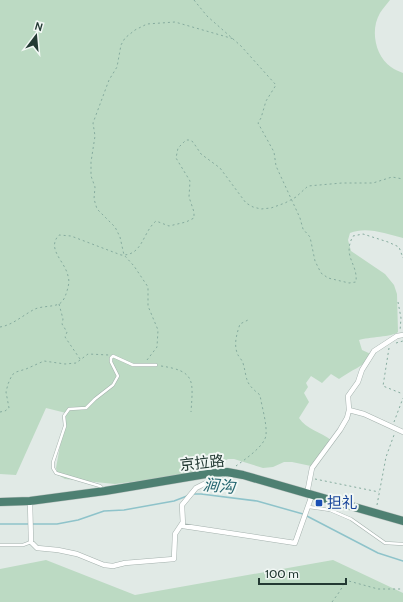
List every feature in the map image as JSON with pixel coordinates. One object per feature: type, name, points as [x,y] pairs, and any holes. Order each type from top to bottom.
[{"type":"highway","name":"京拉路","points":[[0,502],[30,501],[227,472],[243,475],[403,521]]},
{"type":"street","points":[[227,472],[196,488],[182,505],[183,526],[295,543],[309,507],[310,478],[312,468],[347,418],[349,410],[348,396],[358,382],[362,370],[374,351],[401,335]]},
{"type":"street","points":[[349,410],[364,414],[403,432]]},
{"type":"street","points":[[30,501],[31,542],[37,548],[58,550],[76,554],[104,565],[113,566],[125,563],[174,559],[175,534],[183,522]]},
{"type":"lane","points":[[105,491],[100,486],[56,473],[53,468],[53,462],[65,426],[64,416],[69,409],[86,408],[113,385],[118,376],[111,362],[111,358],[113,356],[133,366],[156,365]]},
{"type":"lane","points":[[309,507],[330,510],[351,519],[385,543],[403,544]]},
{"type":"lane","points":[[0,545],[23,545],[31,542]]},
{"type":"path","points":[[194,0],[207,16],[234,39],[276,85],[266,101],[258,123],[274,152],[276,166],[292,199],[303,228],[310,237],[315,261],[321,272],[328,278],[349,283],[356,282],[357,274],[348,256],[350,241],[354,236],[363,234],[388,242],[398,247],[403,258]]},
{"type":"path","points":[[124,256],[118,232],[97,209],[94,199],[95,187],[91,176],[91,162],[95,136],[93,123],[109,80],[117,67],[125,38],[147,24],[175,22],[234,39]]},
{"type":"path","points":[[124,256],[128,256],[136,252],[151,225],[156,221],[169,226],[186,222],[194,218],[194,212],[189,197],[190,181],[176,158],[178,148],[186,140],[193,142],[201,154],[220,168],[246,203],[261,209],[271,208],[285,203],[308,186],[342,183],[373,183],[392,177],[403,179]]},
{"type":"path","points":[[0,328],[8,326],[28,312],[38,308],[59,304],[64,299],[69,286],[69,277],[65,266],[54,248],[55,240],[59,235],[71,236],[124,256],[134,266],[148,287],[148,306],[158,330],[157,347],[149,355],[144,366]]},
{"type":"path","points":[[398,302],[401,318],[401,335]]},
{"type":"path","points":[[59,304],[63,319],[62,324],[67,332],[65,337],[81,359]]},
{"type":"path","points":[[227,472],[262,444],[266,437],[260,395],[252,389],[247,382],[243,362],[238,355],[235,346],[240,324],[248,320]]},
{"type":"path","points":[[389,345],[383,386],[403,394]]},
{"type":"path","points":[[0,412],[9,408],[6,392],[12,375],[16,372],[44,361],[65,364],[76,363],[88,354],[101,353],[113,356]]},
{"type":"path","points":[[156,365],[181,371],[189,378],[193,387],[191,412]]},
{"type":"path","points":[[375,514],[386,457],[403,398]]},
{"type":"path","points":[[310,478],[379,492]]},
{"type":"path","points":[[332,602],[343,588],[345,580],[378,589],[403,589]]},
{"type":"green space","points":[[0,0],[390,0],[381,11],[377,20],[375,35],[378,50],[381,56],[391,67],[403,73],[403,238],[376,231],[363,230],[350,233],[348,240],[351,251],[385,274],[394,285],[397,294],[398,332],[391,335],[359,340],[362,350],[373,355],[361,365],[339,379],[331,374],[322,383],[311,376],[306,383],[308,387],[304,393],[309,402],[299,418],[310,428],[331,440],[316,464],[311,466],[284,462],[273,467],[263,468],[234,459],[228,459],[208,470],[193,474],[115,484],[65,479],[58,475],[56,468],[66,413],[46,408],[16,475],[0,474]]},
{"type":"green space","points":[[46,560],[135,595],[333,560],[403,593],[403,602],[0,602],[0,569]]},
{"type":"waterway","name":"涧沟","points":[[192,494],[257,501],[303,514],[378,553],[403,561]]},
{"type":"waterway","name":"涧沟","points":[[33,524],[57,524],[78,520],[104,511],[124,510],[174,501],[187,496]]},
{"type":"waterway","name":"涧沟","points":[[0,524],[29,524]]},
{"type":"place","name":"担礼","points":[[319,503]]}]
